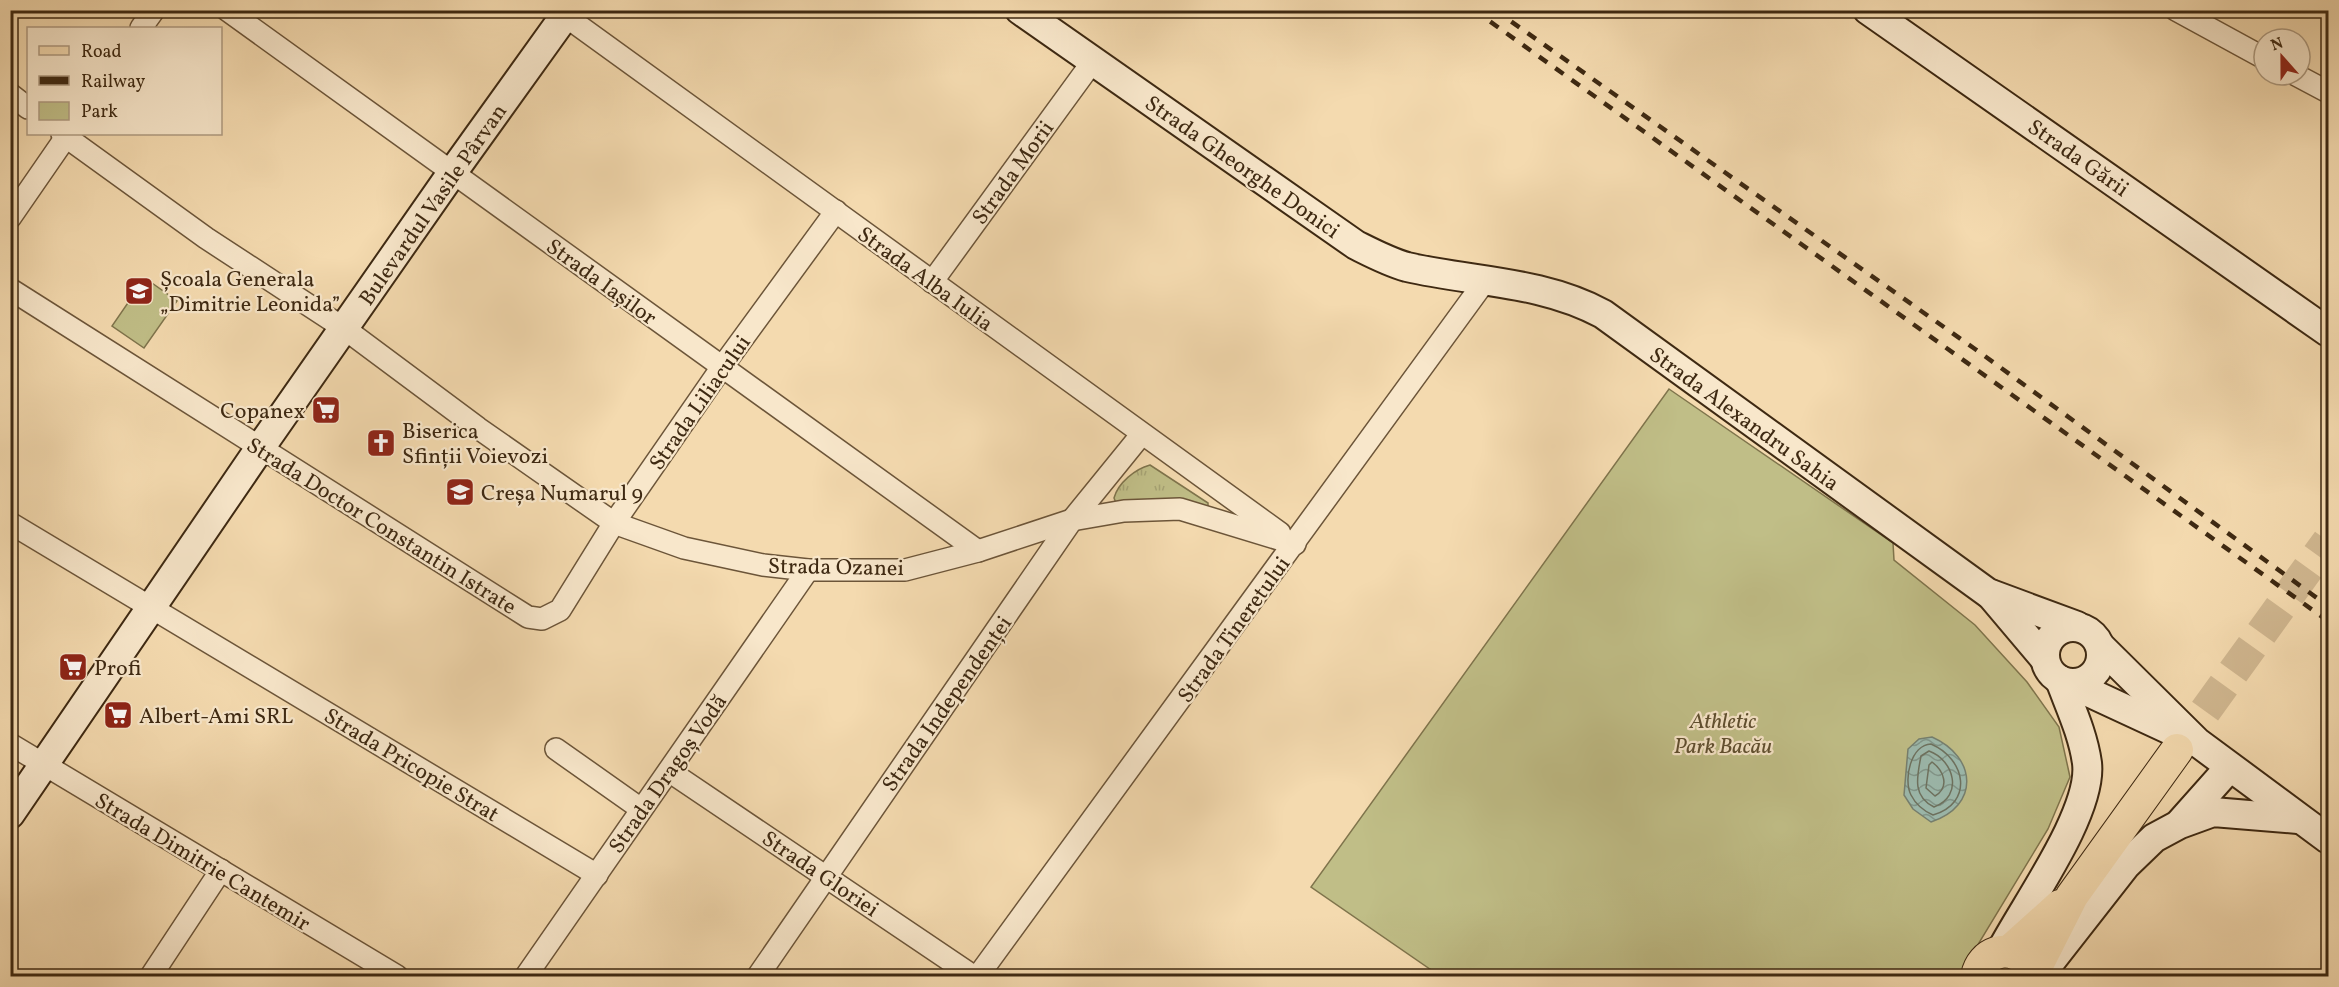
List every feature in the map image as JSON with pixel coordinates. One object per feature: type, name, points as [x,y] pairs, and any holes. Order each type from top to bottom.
[{"type":"main road","points":[[2035,975],[2072,896],[2187,746]]},
{"type":"main road","points":[[1977,976],[1985,959],[2005,951],[2072,896]]},
{"type":"main road","points":[[2005,951],[2025,958],[2035,975]]},
{"type":"street","points":[[142,27],[154,10]]},
{"type":"street","name":"Strada Iașilor","points":[[227,10],[978,551]]},
{"type":"street","name":"Strada Gheorghe Donici","points":[[1020,10],[1356,245],[1404,266],[1485,281]]},
{"type":"street","name":"Strada Gării","points":[[1868,10],[2328,332]]},
{"type":"street","points":[[2176,10],[2252,51]]},
{"type":"street","name":"Bulevardul Vasile Pârvan","points":[[10,814],[260,448],[564,13]]},
{"type":"street","name":"Strada Alba Iulia","points":[[564,13],[1140,435],[1295,544]]},
{"type":"street","name":"Strada Morii","points":[[932,282],[1092,61]]},
{"type":"street","points":[[2312,84],[2328,92]]},
{"type":"street","points":[[10,94],[27,107]]},
{"type":"street","points":[[10,218],[64,135]]},
{"type":"street","name":"Strada Ozanei","points":[[66,135],[206,238],[345,329],[478,428],[614,523],[684,548],[763,566],[808,570],[905,570],[978,551],[1072,520],[1124,511],[1180,509],[1295,544]]},
{"type":"street","name":"Strada Liliacului","points":[[542,619],[560,610],[614,523],[722,367],[836,211]]},
{"type":"street","points":[[2247,274],[2296,291],[2328,312]]},
{"type":"street","name":"Strada Tineretului","points":[[978,976],[1485,281]]},
{"type":"street","name":"Strada Alexandru Sahia","points":[[1485,281],[1551,291],[1579,301],[1603,314],[1988,592],[2058,674]]},
{"type":"street","name":"Strada Doctor Constantin Istrate","points":[[10,289],[528,617],[542,619]]},
{"type":"street","name":"Strada Independenței","points":[[758,976],[1072,520],[1140,435]]},
{"type":"street","name":"Strada Pricopie Strat","points":[[10,523],[597,874]]},
{"type":"street","name":"Strada Dragoș Vodă","points":[[526,976],[808,570]]},
{"type":"street","name":"Strada Alexandru Sahia","points":[[1988,592],[2077,626]]},
{"type":"street","points":[[2005,951],[2077,817],[2086,790],[2087,764],[2083,743],[2058,674],[2045,648],[2052,636],[2067,627],[2077,626],[2094,636],[2100,646],[2187,746]]},
{"type":"street","points":[[2058,674],[2088,679],[2100,665],[2100,646]]},
{"type":"street","points":[[2058,674],[2229,768],[2328,839]]},
{"type":"street","name":"Strada Dimitrie Cantemir","points":[[10,744],[397,976]]},
{"type":"street","points":[[556,749],[641,809]]},
{"type":"street","points":[[2180,824],[2229,768]]},
{"type":"street","name":"Strada Gloriei","points":[[669,771],[973,976]]},
{"type":"street","points":[[2035,975],[2126,865],[2154,838],[2180,824],[2213,812],[2298,819]]},
{"type":"street","points":[[151,976],[221,870]]},
{"type":"green space","points":[[145,278],[177,301],[144,348],[112,326]]},
{"type":"green space","name":"Athletic Park Bacău","points":[[1669,389],[1893,543],[1894,560],[1975,625],[2027,682],[2059,727],[2070,777],[2048,829],[1974,951],[1966,976],[1440,976],[1311,887]]},
{"type":"green space","points":[[1150,465],[1208,503],[1208,506],[1116,503],[1114,498],[1116,492],[1123,482],[1133,473]]},
{"type":"water","points":[[1932,737],[1958,756],[1967,781],[1965,793],[1958,805],[1947,815],[1931,822],[1913,809],[1904,795],[1908,749],[1919,739]]},
{"type":"tunnel","points":[[2177,750],[2328,541]]},
{"type":"railway","points":[[1474,10],[2328,621]]},
{"type":"railway","points":[[1495,10],[1975,349],[2328,606]]},
{"type":"place","name":"Școala Generala „Dimitrie Leonida”","points":[[139,291]]},
{"type":"place","name":"Copanex","points":[[326,410]]},
{"type":"place","name":"Biserica Sfinții Voievozi","points":[[381,443]]},
{"type":"place","name":"Creșa Numarul 9","points":[[460,492]]},
{"type":"place","name":"Profi","points":[[73,667]]},
{"type":"place","name":"Albert-Ami SRL","points":[[118,715]]}]
